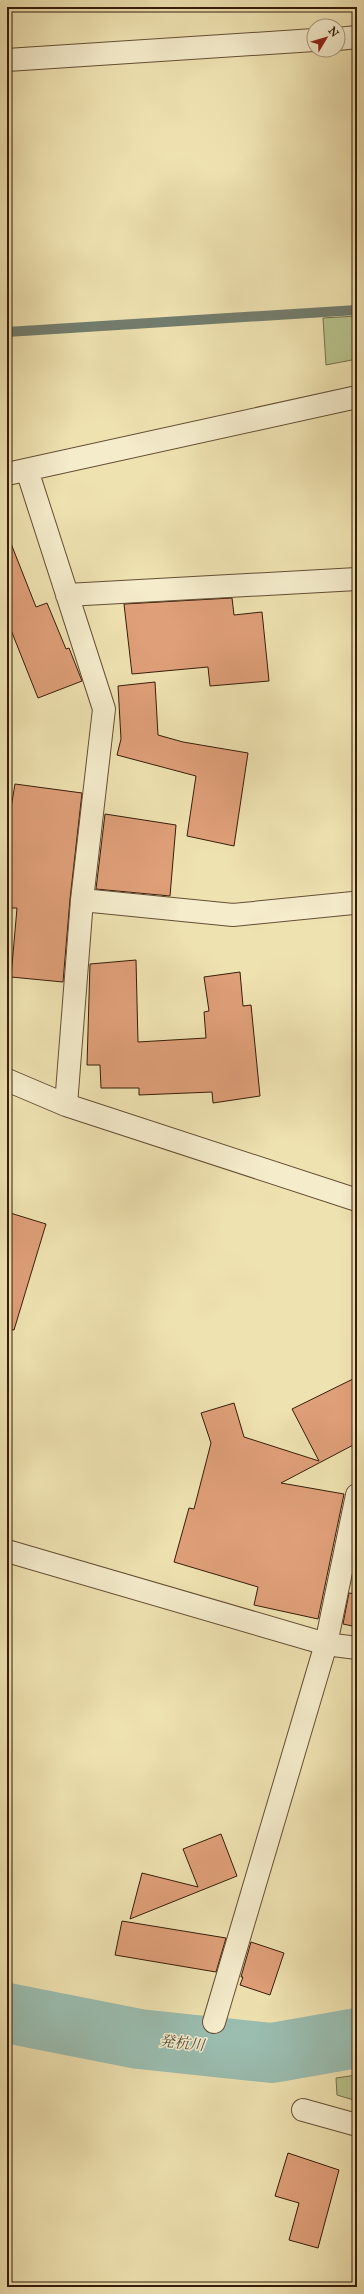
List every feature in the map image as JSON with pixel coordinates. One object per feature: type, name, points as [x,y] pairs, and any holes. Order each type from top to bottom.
[{"type":"street","points":[[346,38],[357,37]]},
{"type":"street","points":[[7,60],[306,41]]},
{"type":"street","points":[[66,1105],[82,900],[104,709],[67,595],[17,472],[357,396]]},
{"type":"street","points":[[67,595],[357,579]]},
{"type":"street","points":[[82,900],[233,914],[353,903]]},
{"type":"street","points":[[7,1080],[66,1105],[357,1200]]},
{"type":"street","points":[[214,2022],[326,1644],[357,1495]]},
{"type":"street","points":[[7,1551],[326,1644],[357,1648]]},
{"type":"street","points":[[303,2110],[357,2125]]},
{"type":"green space","points":[[357,316],[357,359],[326,365],[323,318]]},
{"type":"green space","points":[[357,2075],[357,2101],[337,2095],[336,2078]]},
{"type":"building","points":[[8,536],[36,607],[47,603],[66,649],[69,648],[82,681],[38,698],[7,620]]},
{"type":"building","points":[[232,598],[234,615],[262,612],[269,681],[210,686],[208,667],[132,674],[124,604]]},
{"type":"building","points":[[155,682],[158,735],[183,742],[248,753],[234,846],[187,836],[196,776],[117,755],[121,739],[118,686]]},
{"type":"building","points":[[15,784],[82,793],[70,899],[63,982],[11,977],[17,908],[7,908],[7,832]]},
{"type":"building","points":[[105,814],[176,825],[170,896],[96,889]]},
{"type":"building","points":[[136,960],[138,1042],[206,1038],[204,1012],[209,1011],[204,977],[240,972],[243,1006],[251,1005],[260,1096],[213,1103],[212,1092],[139,1095],[139,1088],[101,1088],[100,1065],[87,1065],[90,964]]},
{"type":"building","points":[[7,1212],[46,1224],[14,1330],[7,1329]]},
{"type":"building","points":[[357,1377],[357,1443],[281,1483],[344,1494],[318,1619],[254,1605],[258,1587],[174,1562],[189,1508],[194,1509],[211,1443],[201,1413],[234,1403],[244,1437],[319,1461],[292,1409]]},
{"type":"building","points":[[349,1593],[357,1594],[357,1627],[343,1624]]},
{"type":"building","points":[[221,1834],[237,1876],[130,1919],[142,1873],[198,1887],[183,1849]]},
{"type":"building","points":[[122,1921],[226,1938],[216,1972],[115,1955]]},
{"type":"building","points":[[251,1942],[284,1953],[270,1995],[240,1985]]},
{"type":"building","points":[[288,2153],[339,2170],[318,2248],[289,2240],[299,2203],[275,2196]]},
{"type":"waterway","points":[[7,332],[357,310]]},
{"type":"waterway","name":"発杭川","points":[[7,2013],[139,2039],[272,2053],[357,2038]]}]
